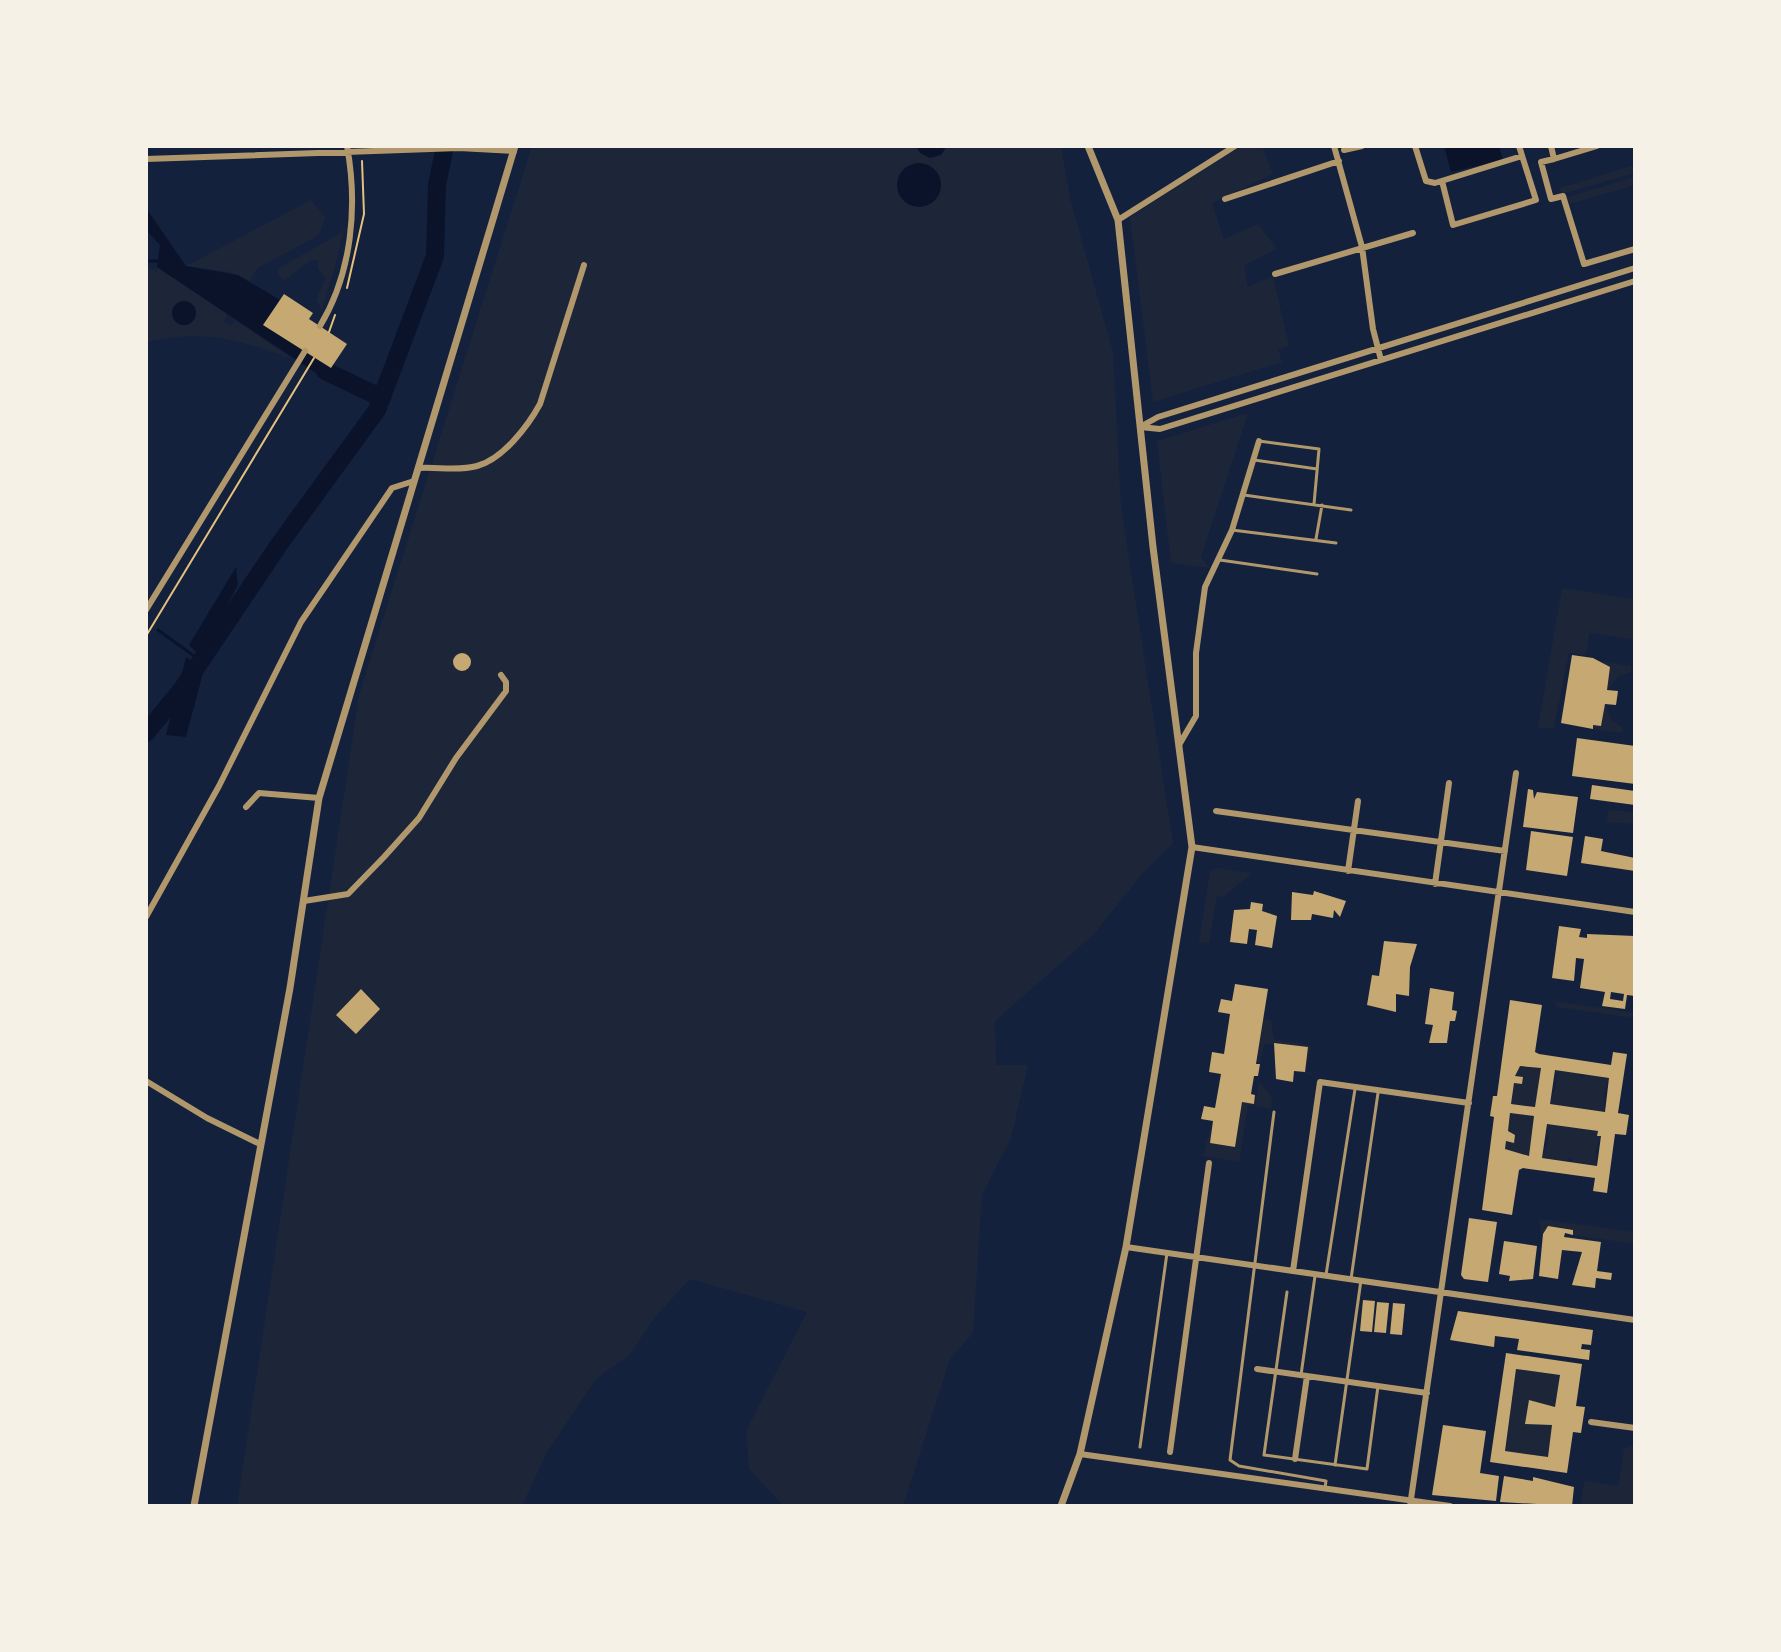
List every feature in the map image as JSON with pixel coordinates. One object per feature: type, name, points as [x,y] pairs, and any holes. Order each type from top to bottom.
[{"type":"street","points":[[1061,1506],[1080,1454],[1126,1247],[1192,847],[1140,427],[1118,220],[1088,146]]},
{"type":"street","points":[[1118,220],[1235,146]]},
{"type":"street","points":[[1334,146],[1362,247],[1381,360]]},
{"type":"street","points":[[1344,150],[1362,146]]},
{"type":"street","points":[[1415,146],[1426,181],[1442,181],[1522,156]]},
{"type":"street","points":[[1442,181],[1453,225],[1536,200],[1519,146]]},
{"type":"street","points":[[1551,146],[1554,159]]},
{"type":"street","points":[[1597,146],[1541,162],[1551,199],[1563,196],[1584,264],[1635,249]]},
{"type":"street","points":[[146,159],[348,149],[360,152],[487,147],[514,149],[319,798],[304,901],[194,1506]]},
{"type":"street","points":[[320,326],[341,273],[353,226],[348,149]]},
{"type":"street","points":[[1225,199],[1339,161]]},
{"type":"street","points":[[1275,274],[1413,233]]},
{"type":"street","points":[[420,468],[483,464],[511,442],[532,419],[540,404],[584,265]]},
{"type":"street","points":[[1140,427],[1158,417],[1635,268]]},
{"type":"street","points":[[1140,427],[1160,429],[1635,281]]},
{"type":"street","points":[[146,610],[305,351]]},
{"type":"street","points":[[1179,745],[1196,716],[1196,653],[1205,587],[1232,530],[1259,441]]},
{"type":"street","points":[[146,917],[219,786],[301,622],[392,488],[414,481]]},
{"type":"street","points":[[304,901],[348,894],[419,818],[456,758],[506,691],[506,682],[501,675]]},
{"type":"street","points":[[1411,1503],[1516,773]]},
{"type":"street","points":[[1435,884],[1449,783]]},
{"type":"street","points":[[246,807],[259,793],[319,798]]},
{"type":"street","points":[[1348,871],[1358,801]]},
{"type":"street","points":[[1216,811],[1505,851]]},
{"type":"street","points":[[1192,847],[1635,912]]},
{"type":"street","points":[[146,1081],[207,1118],[260,1144]]},
{"type":"street","points":[[1293,1271],[1320,1082],[1469,1103]]},
{"type":"street","points":[[1170,1452],[1209,1163]]},
{"type":"street","points":[[1126,1247],[1635,1320]]},
{"type":"street","points":[[1257,1369],[1427,1393]]},
{"type":"street","points":[[1295,1459],[1304,1375]]},
{"type":"street","points":[[1591,1422],[1635,1428]]},
{"type":"street","points":[[1080,1454],[1411,1503],[1450,1506]]},
{"type":"lane","points":[[1259,441],[1319,449],[1314,504]]},
{"type":"lane","points":[[1254,460],[1319,470]]},
{"type":"lane","points":[[1244,495],[1351,510]]},
{"type":"lane","points":[[1316,539],[1322,505]]},
{"type":"lane","points":[[1232,530],[1336,543]]},
{"type":"lane","points":[[1220,560],[1317,574]]},
{"type":"lane","points":[[1326,1275],[1355,1087]]},
{"type":"lane","points":[[1351,1279],[1378,1090]]},
{"type":"lane","points":[[1274,1112],[1230,1460],[1239,1466],[1326,1481],[1325,1488]]},
{"type":"lane","points":[[1140,1447],[1167,1253]]},
{"type":"lane","points":[[1304,1375],[1316,1274]]},
{"type":"lane","points":[[1335,1465],[1361,1280]]},
{"type":"lane","points":[[1287,1292],[1264,1455],[1367,1469],[1378,1386]]},
{"type":"path","points":[[146,636],[314,358]]},
{"type":"shaded area","points":[[532,146],[1061,146],[1071,202],[1113,352],[1121,507],[1173,843],[1142,874],[1093,935],[995,1021],[996,1065],[1028,1065],[1011,1138],[982,1195],[973,1333],[950,1359],[903,1506],[779,1506],[781,1503],[749,1469],[746,1431],[807,1312],[690,1279],[656,1316],[629,1355],[596,1379],[547,1452],[522,1506],[237,1506],[359,695]]},
{"type":"shaded area","points":[[916,146],[947,146],[941,155],[930,158],[920,153]]},
{"type":"shaded area","points":[[1242,146],[1262,146],[1273,174],[1212,203],[1224,239],[1258,224],[1277,249],[1244,265],[1248,287],[1273,276],[1289,346],[1278,349],[1282,362],[1153,402],[1130,217]]},
{"type":"shaded area","points":[[1444,146],[1499,146],[1503,160],[1451,172]]},
{"type":"shaded area","points":[[919,163],[935,169],[941,185],[935,201],[919,207],[903,201],[897,185],[903,169]]},
{"type":"shaded area","points":[[1635,165],[1635,173],[1562,194],[1560,188]]},
{"type":"shaded area","points":[[1635,177],[1635,185],[1570,204],[1567,197]]},
{"type":"shaded area","points":[[311,200],[325,217],[319,235],[258,268],[249,282],[230,272],[186,266]]},
{"type":"shaded area","points":[[146,208],[186,266],[238,275],[280,300],[264,325],[333,370],[325,379],[157,267],[160,245],[146,230]]},
{"type":"shaded area","points":[[344,217],[339,252],[322,310],[316,300],[326,278],[318,269],[318,260],[311,260],[284,281],[277,273],[279,268],[341,233]]},
{"type":"shaded area","points":[[146,267],[156,271],[157,267],[228,315],[224,322],[231,326],[235,320],[293,359],[238,341],[204,336],[146,342]]},
{"type":"shaded area","points":[[184,301],[192,305],[196,313],[192,321],[184,325],[176,321],[172,313],[176,305]]},
{"type":"shaded area","points":[[1248,413],[1201,557],[1210,568],[1171,563],[1157,441]]},
{"type":"shaded area","points":[[236,567],[238,585],[200,656],[189,645]]},
{"type":"shaded area","points":[[1562,588],[1635,599],[1635,640],[1589,633],[1586,655],[1569,653],[1554,728],[1538,728]]},
{"type":"shaded area","points":[[186,657],[204,669],[186,737],[166,735]]},
{"type":"shaded area","points":[[1603,662],[1631,666],[1631,672],[1619,676],[1607,690]]},
{"type":"shaded area","points":[[1605,704],[1612,720],[1623,728],[1622,733],[1593,729],[1593,725],[1601,726]]},
{"type":"shaded area","points":[[1608,810],[1635,812],[1635,824],[1607,822]]},
{"type":"shaded area","points":[[1215,868],[1252,873],[1223,897],[1217,896],[1209,943],[1199,942],[1210,872]]},
{"type":"shaded area","points":[[1555,1001],[1635,1013],[1635,1018],[1556,1007]]},
{"type":"shaded area","points":[[1263,1019],[1271,1020],[1274,1039],[1311,1046],[1306,1071],[1317,1076],[1304,1073],[1308,1047],[1264,1044],[1260,1063],[1257,1062]]},
{"type":"shaded area","points":[[1520,1066],[1541,1068],[1535,1107],[1511,1104],[1514,1083],[1522,1084],[1523,1077],[1515,1076]]},
{"type":"shaded area","points":[[1555,1070],[1578,1073],[1582,1078],[1587,1074],[1609,1078],[1604,1093],[1605,1112],[1550,1104],[1556,1084]]},
{"type":"shaded area","points":[[1259,1081],[1272,1098],[1271,1109],[1255,1106]]},
{"type":"shaded area","points":[[1242,1102],[1254,1104],[1248,1106],[1239,1162],[1197,1155],[1203,1155],[1213,1121],[1210,1143],[1235,1147]]},
{"type":"shaded area","points":[[1510,1113],[1534,1116],[1529,1156],[1505,1149],[1506,1142],[1513,1142],[1508,1131]]},
{"type":"shaded area","points":[[1547,1124],[1598,1131],[1597,1135],[1601,1136],[1596,1150],[1597,1166],[1574,1162],[1570,1157],[1565,1161],[1542,1158],[1548,1142]]},
{"type":"shaded area","points":[[1539,1219],[1635,1232],[1635,1244],[1573,1235],[1573,1230],[1548,1226],[1545,1234],[1541,1234]]},
{"type":"shaded area","points":[[1516,1369],[1560,1375],[1555,1407],[1529,1400],[1526,1423],[1552,1425],[1548,1457],[1505,1451]]},
{"type":"shaded area","points":[[1635,1444],[1635,1506],[1581,1506],[1584,1481],[1618,1486],[1624,1449]]},
{"type":"building","points":[[284,294],[313,313],[309,319],[347,344],[331,368],[263,325]]},
{"type":"building","points":[[462,653],[471,662],[462,671],[453,662]]},
{"type":"building","points":[[1572,655],[1593,658],[1610,667],[1607,690],[1618,691],[1616,705],[1605,704],[1601,726],[1593,725],[1593,729],[1561,723]]},
{"type":"building","points":[[1577,738],[1635,746],[1635,784],[1572,776]]},
{"type":"building","points":[[1592,785],[1635,791],[1635,805],[1590,799]]},
{"type":"building","points":[[1528,789],[1533,790],[1534,799],[1537,792],[1578,797],[1573,833],[1523,827]]},
{"type":"building","points":[[1531,831],[1573,837],[1567,876],[1526,870]]},
{"type":"building","points":[[1585,836],[1603,839],[1601,851],[1635,858],[1635,871],[1581,863]]},
{"type":"building","points":[[1314,891],[1346,901],[1340,917],[1334,910],[1333,918],[1312,914],[1311,920],[1291,920],[1292,892],[1313,895]]},
{"type":"building","points":[[1251,902],[1263,904],[1262,911],[1277,916],[1272,948],[1255,945],[1257,930],[1249,929],[1247,944],[1230,942],[1234,910],[1250,909]]},
{"type":"building","points":[[1559,926],[1581,929],[1579,937],[1587,938],[1587,934],[1635,936],[1635,996],[1627,995],[1625,1009],[1602,1006],[1605,992],[1580,988],[1584,959],[1576,958],[1574,981],[1552,978]],"holes":[[[1611,992],[1624,994],[1623,1001],[1610,999]]]},
{"type":"building","points":[[1384,941],[1417,944],[1410,967],[1409,996],[1396,994],[1396,1012],[1367,1005],[1372,975],[1379,976]]},
{"type":"building","points":[[1235,984],[1268,989],[1256,1064],[1260,1064],[1251,1094],[1255,1095],[1254,1104],[1242,1102],[1235,1147],[1210,1143],[1213,1121],[1201,1119],[1204,1106],[1215,1108],[1221,1074],[1209,1072],[1212,1052],[1224,1054],[1230,1014],[1218,1012],[1221,999],[1232,1001]]},
{"type":"building","points":[[1430,988],[1454,992],[1452,1010],[1457,1011],[1455,1021],[1450,1021],[1447,1043],[1429,1043],[1433,1025],[1425,1024]]},
{"type":"building","points":[[361,989],[380,1009],[356,1034],[336,1015]]},
{"type":"building","points":[[1510,1000],[1542,1005],[1535,1052],[1539,1054],[1611,1065],[1613,1052],[1627,1054],[1618,1113],[1629,1115],[1626,1135],[1615,1134],[1607,1193],[1593,1191],[1595,1178],[1523,1168],[1519,1170],[1512,1215],[1482,1210],[1494,1117],[1490,1116],[1493,1096],[1497,1096]],"holes":[[[1520,1066],[1541,1068],[1535,1107],[1511,1104],[1514,1083],[1522,1084],[1523,1077],[1515,1076]],[[1555,1070],[1609,1078],[1605,1112],[1550,1104]],[[1510,1113],[1534,1116],[1529,1156],[1505,1149],[1506,1141],[1514,1143],[1515,1135],[1508,1131]],[[1547,1124],[1598,1131],[1597,1136],[1601,1136],[1597,1166],[1542,1158]]]},
{"type":"building","points":[[1274,1043],[1308,1047],[1305,1072],[1294,1071],[1293,1082],[1276,1079]]},
{"type":"building","points":[[1469,1218],[1497,1222],[1488,1282],[1464,1279],[1461,1275]]},
{"type":"building","points":[[1548,1226],[1573,1230],[1573,1235],[1565,1233],[1564,1237],[1601,1242],[1597,1271],[1612,1273],[1611,1280],[1596,1278],[1595,1288],[1572,1285],[1582,1252],[1562,1250],[1558,1279],[1539,1276],[1543,1234]]},
{"type":"building","points":[[1504,1241],[1537,1246],[1533,1279],[1509,1281],[1510,1276],[1499,1274]]},
{"type":"building","points":[[1363,1300],[1375,1301],[1372,1332],[1360,1331]]},
{"type":"building","points":[[1377,1302],[1389,1303],[1386,1333],[1374,1332]]},
{"type":"building","points":[[1393,1303],[1405,1304],[1402,1335],[1390,1334]]},
{"type":"building","points":[[1458,1311],[1593,1330],[1591,1345],[1582,1344],[1581,1349],[1590,1350],[1589,1360],[1517,1350],[1519,1339],[1495,1336],[1494,1347],[1450,1340]]},
{"type":"building","points":[[1506,1353],[1582,1364],[1576,1406],[1585,1407],[1581,1433],[1573,1432],[1567,1473],[1490,1462]],"holes":[[[1516,1369],[1560,1375],[1555,1407],[1529,1400],[1525,1424],[1552,1425],[1548,1457],[1505,1451]]]},
{"type":"building","points":[[1443,1425],[1486,1431],[1480,1473],[1499,1476],[1496,1501],[1432,1495]]},
{"type":"building","points":[[1504,1476],[1533,1481],[1533,1477],[1574,1487],[1572,1506],[1500,1502]]},
{"type":"waterway","points":[[146,733],[182,689],[278,546],[377,410],[435,256],[437,185],[445,146]]},
{"type":"waterway","points":[[146,261],[158,261]]},
{"type":"waterway","points":[[325,371],[382,398]]},
{"type":"waterway","points":[[158,630],[201,661]]}]
